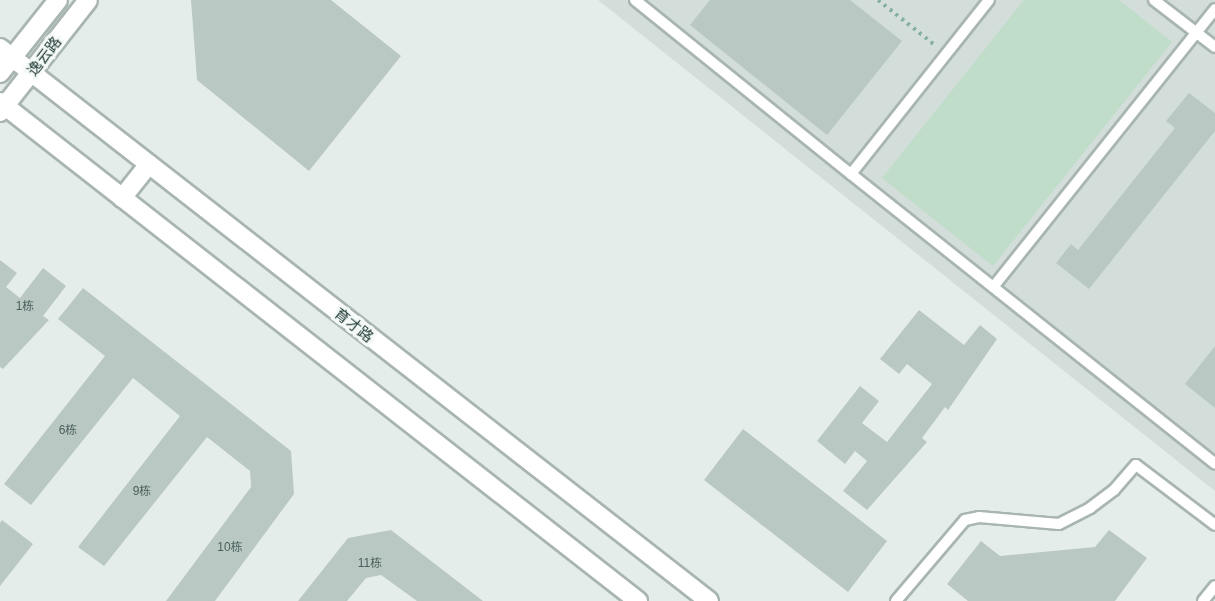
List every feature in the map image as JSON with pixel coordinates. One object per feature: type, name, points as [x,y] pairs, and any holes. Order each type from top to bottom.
[{"type":"main road","name":"逸云路","points":[[0,73],[6,53],[58,0]]},
{"type":"main road","name":"逸云路","points":[[2,107],[88,0]]},
{"type":"main road","name":"育才路","points":[[6,53],[709,601]]},
{"type":"main road","points":[[2,107],[638,601]]},
{"type":"main road","points":[[122,198],[149,164]]},
{"type":"lane","points":[[637,0],[850,174],[994,286],[1215,464]]},
{"type":"lane","points":[[850,174],[989,0]]},
{"type":"lane","points":[[1154,0],[1215,47]]},
{"type":"lane","points":[[994,286],[1215,9]]},
{"type":"lane","points":[[896,601],[965,520],[979,517],[1059,524],[1098,502],[1136,465],[1215,525]]},
{"type":"lane","points":[[1203,601],[1215,586]]},
{"type":"path","points":[[878,0],[946,54]]},
{"type":"shaded area","points":[[598,0],[1215,0],[1215,491]]},
{"type":"green space","points":[[1024,0],[1119,0],[1172,42],[993,266],[882,178]]},
{"type":"building","points":[[191,0],[331,0],[401,56],[309,171],[197,80]]},
{"type":"building","points":[[710,0],[850,0],[902,41],[827,135],[690,25]]},
{"type":"building","points":[[1189,93],[1215,113],[1215,131],[1089,289],[1056,263],[1071,244],[1078,250],[1175,128],[1166,121]]},
{"type":"building","points":[[0,260],[17,273],[6,287],[20,298],[43,268],[66,286],[43,316],[49,320],[3,369],[0,367]]},
{"type":"building","points":[[83,288],[291,451],[294,494],[215,601],[166,601],[251,487],[250,471],[207,437],[104,566],[78,547],[180,416],[133,378],[31,505],[4,484],[105,356],[58,319]]},
{"type":"building","points":[[919,310],[964,345],[980,325],[997,339],[948,410],[945,407],[922,438],[927,442],[867,510],[843,491],[867,461],[855,451],[845,464],[817,441],[860,386],[879,401],[862,423],[887,442],[932,384],[907,364],[899,374],[880,359]]},
{"type":"building","points":[[1215,346],[1215,408],[1185,384]]},
{"type":"building","points":[[743,429],[887,541],[848,592],[704,480]]},
{"type":"building","points":[[2,520],[33,544],[0,586],[0,523]]},
{"type":"building","points":[[391,530],[483,601],[417,601],[381,575],[366,578],[347,601],[298,601],[348,538]]},
{"type":"building","points":[[1109,530],[1147,558],[1115,601],[968,601],[947,584],[981,541],[1000,556],[1095,547]]}]
